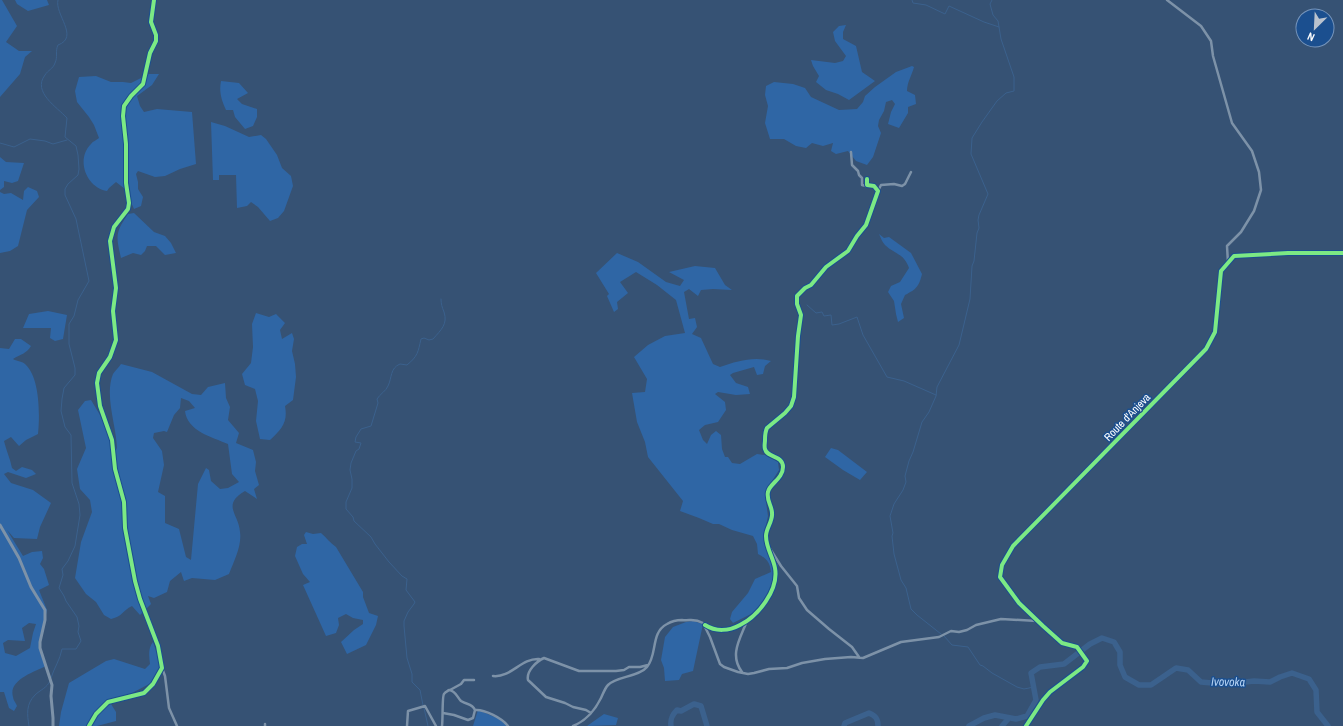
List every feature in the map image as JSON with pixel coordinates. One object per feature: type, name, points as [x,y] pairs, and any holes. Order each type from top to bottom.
[{"type":"street","points":[[154,0],[151,22],[156,35],[156,41],[150,53],[143,84],[131,96],[124,106],[123,116],[126,144],[126,183],[129,203],[128,209],[114,227],[110,240],[116,288],[113,311],[116,340],[110,357],[99,373],[96,383],[100,406],[112,440],[115,469],[124,502],[125,528],[135,581],[140,599],[158,646],[165,676],[169,708],[177,726]]},
{"type":"street","points":[[1167,0],[1201,26],[1211,41],[1213,56],[1232,123],[1252,151],[1259,172],[1260,190],[1254,211],[1241,232],[1227,246],[1228,263]]},
{"type":"street","points":[[851,152],[852,164],[862,178],[862,185],[874,186],[878,191]]},
{"type":"street","points":[[573,726],[583,720],[596,708],[609,684],[624,677],[641,672],[650,664],[656,639],[659,630],[662,627],[675,620],[693,619],[703,623],[711,629],[725,630],[747,621],[763,605],[774,584],[776,570],[767,545],[766,530],[773,514],[767,493],[780,476],[783,469],[783,464],[780,460],[764,448],[767,428],[788,410],[794,397],[798,336],[801,315],[797,304],[798,296],[800,292],[811,285],[826,267],[848,251],[866,225],[881,185],[894,184],[902,186],[911,172]]},
{"type":"street","points":[[867,179],[868,185]]},
{"type":"street","points":[[1228,263],[1234,256],[1288,253],[1343,253]]},
{"type":"street","name":"Route d'Anjeva","points":[[1026,726],[1050,692],[1083,667],[1087,661],[1077,647],[1062,643],[1019,603],[1000,577],[1002,565],[1013,546],[1206,350],[1214,332],[1221,271],[1228,263]]},
{"type":"street","points":[[0,525],[19,558],[31,587],[45,610],[45,620],[40,648],[51,682],[50,696],[54,718],[53,726]]},
{"type":"street","points":[[767,545],[797,586],[799,598],[807,610],[852,647],[859,657]]},
{"type":"street","points":[[705,625],[720,664],[729,669],[754,673],[769,669],[787,668],[802,663],[825,659],[863,658],[901,642],[939,637],[945,632],[960,632],[976,625],[1001,619],[1037,621]]},
{"type":"street","points":[[742,672],[738,666],[736,654],[747,621]]},
{"type":"street","points":[[493,676],[505,674],[531,659],[539,660],[544,658],[548,658],[555,663],[579,671],[616,671],[624,670],[629,667],[650,664]]},
{"type":"street","points":[[539,660],[528,673],[528,680],[546,697],[591,713]]},
{"type":"street","points":[[90,726],[96,714],[108,702],[144,693],[154,684],[162,668]]},
{"type":"street","points":[[442,726],[444,693],[461,684],[464,680],[474,680]]},
{"type":"street","points":[[443,713],[468,720],[473,718],[475,710],[472,705],[461,700],[454,691],[449,690]]},
{"type":"street","points":[[407,726],[408,711],[425,706],[436,726]]},
{"type":"street","points":[[475,710],[480,710],[496,716],[508,726]]},
{"type":"shaded area","points":[[0,0],[2,0],[17,26],[6,42],[19,51],[32,51],[25,57],[20,74],[0,97]]},
{"type":"shaded area","points":[[15,0],[47,0],[49,5],[28,11],[17,4]]},
{"type":"shaded area","points":[[846,25],[843,32],[843,39],[856,46],[862,72],[875,81],[849,100],[826,90],[816,82],[819,76],[811,60],[835,63],[843,61],[846,56],[835,41],[833,32],[839,26]]},
{"type":"shaded area","points":[[912,66],[914,67],[907,91],[915,95],[916,104],[908,107],[908,113],[899,128],[888,124],[895,104],[892,100],[886,102],[878,126],[881,133],[873,157],[867,165],[856,161],[848,151],[836,154],[831,151],[833,143],[823,146],[812,143],[806,148],[796,146],[784,139],[770,139],[765,123],[768,106],[765,95],[766,86],[774,82],[793,84],[805,88],[811,97],[839,110],[857,109],[863,102],[865,96],[875,87],[896,72]]},
{"type":"shaded area","points":[[149,74],[159,74],[152,85],[137,96],[140,106],[144,112],[157,109],[192,112],[196,164],[165,176],[155,177],[138,171],[136,174],[138,189],[143,197],[141,206],[134,209],[125,189],[116,182],[107,191],[94,185],[89,179],[84,165],[84,158],[86,150],[99,138],[94,125],[77,102],[75,91],[79,77],[96,76],[111,82],[131,83]]},
{"type":"shaded area","points":[[221,81],[239,83],[248,93],[237,99],[242,104],[257,109],[257,117],[253,126],[245,129],[235,117],[233,110],[226,110],[221,96]]},
{"type":"shaded area","points":[[211,122],[225,126],[249,137],[261,135],[266,139],[277,155],[282,168],[291,176],[293,186],[284,211],[278,218],[270,221],[258,207],[251,202],[247,206],[237,208],[236,175],[219,175],[219,180],[213,180]]},
{"type":"shaded area","points":[[0,157],[6,162],[24,163],[18,181],[12,183],[4,181],[4,187],[0,190]]},
{"type":"shaded area","points":[[28,187],[37,191],[39,197],[27,210],[18,246],[10,251],[0,253],[0,192],[4,194],[11,193],[23,200],[24,191]]},
{"type":"shaded area","points":[[134,213],[154,232],[165,236],[171,243],[176,253],[165,255],[156,246],[147,246],[141,255],[133,253],[121,258],[118,245],[119,230],[128,214]]},
{"type":"shaded area","points":[[879,234],[884,238],[889,237],[911,253],[922,274],[917,287],[905,295],[901,304],[904,318],[898,322],[894,301],[888,292],[891,286],[900,282],[909,268],[902,257],[884,244]]},
{"type":"shaded area","points":[[617,253],[638,262],[666,282],[680,286],[684,280],[669,272],[695,266],[715,268],[725,285],[732,290],[701,290],[698,296],[689,289],[684,292],[689,319],[695,318],[697,327],[692,334],[701,338],[713,364],[720,367],[739,361],[752,359],[771,361],[765,366],[763,374],[757,375],[754,367],[730,375],[736,383],[748,387],[750,394],[736,395],[718,392],[715,394],[725,402],[726,410],[718,422],[705,425],[699,430],[703,440],[707,444],[711,435],[716,431],[721,435],[722,449],[725,457],[728,457],[732,463],[740,464],[757,454],[765,455],[778,462],[779,470],[765,495],[768,516],[764,535],[767,549],[778,565],[771,587],[761,604],[753,613],[733,623],[730,619],[732,612],[748,593],[755,579],[771,572],[770,566],[765,559],[758,554],[757,544],[753,536],[732,530],[719,524],[713,524],[680,511],[683,501],[648,457],[645,442],[637,422],[632,393],[645,392],[647,379],[634,357],[648,345],[665,336],[685,333],[676,300],[657,285],[636,272],[620,282],[628,293],[617,302],[618,309],[614,312],[607,296],[609,294],[596,273]]},
{"type":"shaded area","points":[[48,311],[67,315],[63,339],[55,341],[50,338],[51,328],[23,328],[29,314]]},
{"type":"shaded area","points":[[256,313],[269,317],[276,314],[285,323],[280,330],[282,339],[292,333],[294,339],[292,351],[296,377],[293,400],[285,406],[285,421],[278,432],[270,440],[260,439],[256,421],[258,401],[255,389],[245,385],[242,374],[251,363],[253,347],[252,324]]},
{"type":"shaded area","points":[[15,339],[21,339],[31,346],[25,352],[13,359],[25,364],[34,378],[38,397],[39,426],[38,434],[26,440],[19,446],[11,437],[4,441],[12,468],[16,471],[22,467],[32,470],[36,474],[26,478],[8,472],[4,474],[11,483],[33,490],[51,503],[40,527],[37,539],[14,538],[7,530],[23,556],[32,552],[42,551],[43,558],[40,564],[44,569],[49,585],[39,590],[47,610],[40,642],[40,648],[46,666],[23,677],[14,686],[12,691],[13,698],[17,706],[14,711],[9,708],[4,692],[0,692],[0,348],[9,349]],"holes":[[[29,623],[36,624],[30,648],[16,656],[5,653],[3,643],[8,640],[25,641],[22,628]]]},
{"type":"shaded area","points":[[121,364],[152,372],[192,394],[201,395],[208,387],[225,383],[226,398],[230,407],[228,420],[239,433],[236,443],[253,450],[256,462],[255,471],[259,485],[254,489],[257,499],[245,491],[234,501],[233,510],[239,526],[240,543],[229,574],[215,580],[192,578],[184,581],[181,572],[170,581],[167,592],[154,598],[148,596],[151,604],[140,615],[132,606],[111,619],[104,615],[96,602],[86,594],[75,578],[81,542],[92,512],[90,500],[80,489],[77,469],[86,448],[78,410],[85,401],[91,400],[117,450],[110,392],[113,374]],"holes":[[[181,398],[189,401],[195,408],[185,411],[190,424],[208,436],[228,444],[232,474],[239,482],[228,488],[220,489],[211,481],[209,470],[206,468],[198,484],[191,560],[186,557],[179,529],[165,523],[165,496],[158,492],[164,465],[162,451],[153,438],[154,433],[164,431],[167,432],[174,415],[180,408]]]},
{"type":"shaded area","points":[[831,448],[838,450],[867,472],[860,480],[843,470],[825,457]]},
{"type":"shaded area","points":[[306,532],[313,534],[321,533],[336,547],[363,592],[363,597],[369,613],[378,616],[376,625],[366,645],[347,654],[341,642],[363,624],[363,620],[353,618],[346,614],[338,618],[339,625],[336,633],[326,636],[303,585],[310,582],[303,574],[295,556],[297,547],[302,544],[307,544],[304,535]]},
{"type":"shaded area","points":[[693,621],[703,624],[693,671],[682,674],[679,680],[665,681],[664,668],[661,660],[665,637],[673,627]]},
{"type":"shaded area","points":[[153,642],[161,666],[153,682],[111,704],[116,712],[116,721],[97,726],[59,726],[61,712],[69,683],[106,661],[114,659],[145,669],[150,664],[149,655],[151,644]]},
{"type":"shaded area","points":[[478,710],[502,720],[507,726],[473,726]]},
{"type":"shaded area","points":[[604,714],[618,718],[616,725],[587,726]]},
{"type":"waterway","points":[[51,678],[62,649],[76,649],[81,641],[78,632],[79,626],[77,617],[59,588],[63,575],[62,569],[68,561],[75,546],[80,515],[79,504],[72,483],[71,435],[65,427],[61,411],[64,388],[75,375],[75,368],[69,344],[69,324],[74,316],[78,300],[89,281],[76,219],[65,195],[65,189],[68,184],[78,175],[79,169],[76,146],[65,137],[67,118],[47,99],[42,87],[42,81],[45,75],[55,63],[58,45],[67,37],[67,31],[59,12],[58,0]]},
{"type":"waterway","points":[[912,0],[913,3],[926,5],[945,14],[949,6],[999,27]]},
{"type":"waterway","points":[[941,634],[911,609],[906,588],[901,580],[894,554],[893,533],[890,516],[894,504],[906,482],[905,476],[922,422],[929,412],[936,396],[937,387],[959,345],[970,299],[972,266],[979,228],[978,220],[988,194],[971,154],[972,138],[997,101],[1006,93],[1014,91],[1014,77],[1001,39],[998,21],[993,15],[990,4],[992,0]]},
{"type":"waterway","points":[[0,143],[14,147],[30,139],[45,141],[53,144],[67,140]]},
{"type":"waterway","points":[[423,705],[420,690],[412,682],[412,674],[407,658],[404,621],[415,602],[406,590],[407,579],[402,576],[389,562],[371,537],[354,521],[353,517],[346,509],[346,502],[352,488],[350,470],[351,463],[361,443],[355,442],[356,437],[361,429],[371,426],[378,403],[377,399],[387,388],[394,368],[400,364],[407,365],[417,354],[421,339],[433,339],[443,327],[445,316],[441,299]]},
{"type":"waterway","points":[[807,305],[816,313],[822,312],[824,316],[831,315],[832,325],[857,317],[863,335],[887,377],[904,381],[936,395]]},
{"type":"waterway","points":[[944,636],[952,645],[968,647],[980,665],[992,673],[1017,687],[1024,689],[1034,687]]},
{"type":"waterway","name":"Ivovoka","points":[[969,726],[984,718],[995,715],[1016,719],[1027,716],[1036,700],[1031,673],[1040,667],[1064,664],[1090,644],[1102,638],[1114,642],[1120,652],[1120,665],[1125,677],[1139,685],[1151,685],[1176,668],[1188,670],[1201,682],[1212,683],[1228,684],[1254,681],[1270,682],[1292,673],[1309,679],[1316,690],[1317,712],[1328,726]]},
{"type":"waterway","points":[[29,726],[28,713],[30,702],[32,698],[50,681]]},
{"type":"waterway","name":"Ivovoka","points":[[671,726],[672,717],[677,710],[681,711],[694,704],[701,706],[707,726]]},
{"type":"waterway","points":[[424,708],[428,726]]},
{"type":"waterway","name":"Ivovoka","points":[[844,726],[845,723],[869,713],[876,718],[878,721],[878,726]]},
{"type":"waterway","points":[[1002,726],[1009,718]]},
{"type":"cycle path","points":[[89,726],[96,714],[108,702],[144,693],[153,684],[162,668],[158,646],[140,599],[135,581],[125,528],[124,502],[115,469],[112,440],[100,406],[97,383],[99,373],[110,357],[116,340],[113,311],[116,288],[110,241],[114,227],[128,209],[129,203],[126,183],[126,144],[123,116],[124,106],[131,96],[143,84],[150,53],[156,41],[156,35],[151,22],[154,0]]},
{"type":"cycle path","points":[[705,625],[714,629],[722,630],[731,629],[747,621],[760,609],[774,585],[775,568],[767,545],[766,536],[772,516],[768,495],[769,489],[781,475],[783,467],[778,458],[766,452],[765,432],[767,428],[791,406],[794,397],[798,336],[801,315],[797,304],[797,296],[805,288],[811,285],[826,267],[848,251],[866,225],[878,191],[874,186],[867,185],[867,179]]},
{"type":"cycle path","points":[[1026,726],[1050,692],[1083,667],[1087,661],[1077,647],[1062,643],[1019,603],[1000,577],[1002,565],[1013,546],[1206,349],[1215,332],[1221,271],[1234,256],[1288,253],[1343,253]]}]
